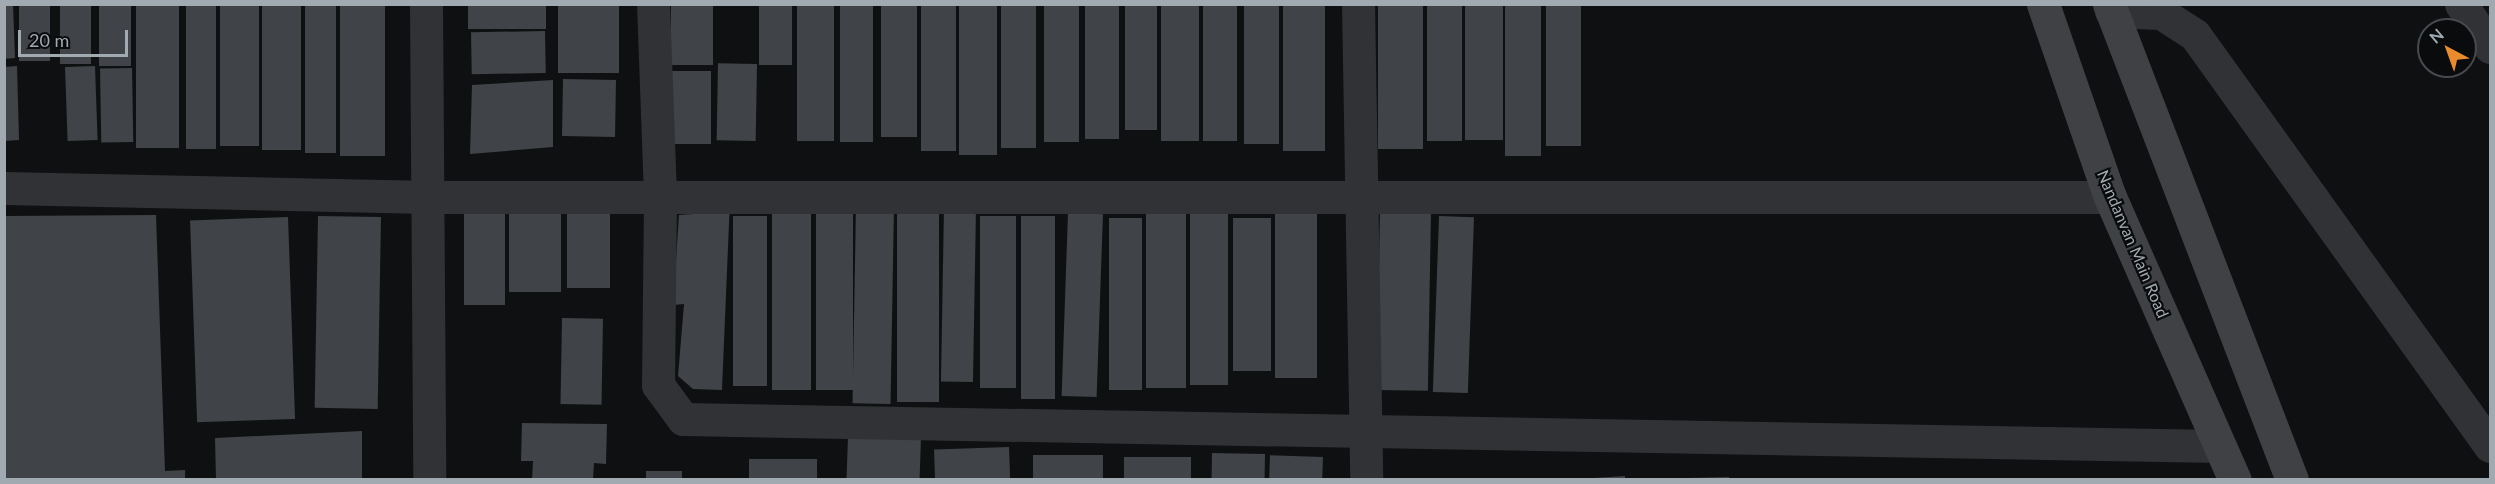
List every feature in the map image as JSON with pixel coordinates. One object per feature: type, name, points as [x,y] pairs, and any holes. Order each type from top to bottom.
[{"type":"main road","name":"Nandanvan Main Road","points":[[2043,4],[2110,197],[2235,480]]},
{"type":"main road","points":[[2110,8],[2292,480]]},
{"type":"street","points":[[426,4],[429,480]]},
{"type":"street","points":[[653,4],[660,197],[658,386],[683,419],[1364,434],[2219,446]]},
{"type":"street","points":[[1358,4],[1365,197],[1364,434],[1366,480]]},
{"type":"street","points":[[2461,4],[2490,47]]},
{"type":"street","points":[[2110,8],[2161,13],[2194,35],[2490,446]]},
{"type":"street","points":[[4,188],[429,197],[2110,197]]},
{"type":"building","points":[[4,4],[13,4],[15,58],[4,59]]},
{"type":"building","points":[[19,4],[50,4],[50,61],[19,61]]},
{"type":"building","points":[[60,4],[91,4],[91,64],[60,64]]},
{"type":"building","points":[[99,4],[131,4],[131,66],[99,66]]},
{"type":"building","points":[[186,4],[216,4],[216,149],[186,149]]},
{"type":"building","points":[[220,4],[259,4],[259,146],[220,146]]},
{"type":"building","points":[[262,4],[301,4],[301,150],[262,150]]},
{"type":"building","points":[[305,4],[336,4],[336,153],[305,153]]},
{"type":"building","points":[[340,4],[385,4],[385,156],[340,156]]},
{"type":"building","points":[[468,4],[546,4],[546,29],[468,29]]},
{"type":"building","points":[[558,4],[619,4],[619,73],[558,73]]},
{"type":"building","points":[[671,4],[713,4],[713,65],[671,65]]},
{"type":"building","points":[[759,4],[792,4],[792,65],[759,65]]},
{"type":"building","points":[[797,4],[834,4],[834,141],[797,141]]},
{"type":"building","points":[[840,4],[873,4],[873,142],[840,142]]},
{"type":"building","points":[[881,4],[917,4],[917,137],[881,137]]},
{"type":"building","points":[[921,4],[956,4],[956,151],[921,151]]},
{"type":"building","points":[[959,4],[997,4],[997,155],[959,155]]},
{"type":"building","points":[[1001,4],[1036,4],[1036,148],[1001,148]]},
{"type":"building","points":[[1044,4],[1079,4],[1079,142],[1044,142]]},
{"type":"building","points":[[1085,4],[1119,4],[1119,139],[1085,139]]},
{"type":"building","points":[[1125,4],[1157,4],[1157,130],[1125,130]]},
{"type":"building","points":[[1161,4],[1199,4],[1199,141],[1161,141]]},
{"type":"building","points":[[1203,4],[1237,4],[1237,141],[1203,141]]},
{"type":"building","points":[[1244,4],[1279,4],[1279,144],[1244,144]]},
{"type":"building","points":[[1378,4],[1423,4],[1423,149],[1378,149]]},
{"type":"building","points":[[1427,4],[1462,4],[1462,141],[1427,141]]},
{"type":"building","points":[[1465,4],[1503,4],[1503,140],[1465,140]]},
{"type":"building","points":[[1505,4],[1541,4],[1541,156],[1505,156]]},
{"type":"building","points":[[1546,4],[1581,4],[1581,146],[1546,146]]},
{"type":"building","points":[[136,5],[179,5],[179,148],[136,148]]},
{"type":"building","points":[[1283,5],[1325,5],[1325,151],[1283,151]]},
{"type":"building","points":[[545,31],[546,73],[472,74],[471,32]]},
{"type":"building","points":[[718,63],[757,64],[756,141],[717,140]]},
{"type":"building","points":[[17,66],[19,140],[4,141],[4,67]]},
{"type":"building","points":[[95,66],[98,140],[68,141],[65,67]]},
{"type":"building","points":[[132,68],[133,142],[101,143],[100,69]]},
{"type":"building","points":[[669,71],[711,71],[711,144],[669,144]]},
{"type":"building","points":[[563,79],[616,80],[615,137],[562,136]]},
{"type":"building","points":[[553,80],[553,147],[470,154],[472,85]]},
{"type":"building","points":[[696,200],[730,200],[722,390],[693,389],[678,376],[684,304],[673,305],[679,215],[694,214]]},
{"type":"building","points":[[772,202],[811,202],[811,390],[772,390]]},
{"type":"building","points":[[856,204],[894,205],[891,404],[853,403]]},
{"type":"building","points":[[944,207],[976,208],[973,382],[941,381]]},
{"type":"building","points":[[1146,207],[1186,207],[1186,388],[1146,388]]},
{"type":"building","points":[[509,208],[561,208],[561,292],[509,292]]},
{"type":"building","points":[[897,208],[939,208],[939,402],[897,402]]},
{"type":"building","points":[[1275,209],[1317,209],[1317,378],[1275,378]]},
{"type":"building","points":[[567,210],[610,210],[610,288],[567,288]]},
{"type":"building","points":[[1380,210],[1431,211],[1428,391],[1377,390]]},
{"type":"building","points":[[464,211],[505,211],[505,305],[464,305]]},
{"type":"building","points":[[1068,213],[1103,214],[1097,397],[1062,396]]},
{"type":"building","points":[[1190,213],[1228,213],[1228,385],[1190,385]]},
{"type":"building","points":[[816,214],[853,214],[853,390],[816,390]]},
{"type":"building","points":[[156,215],[165,471],[185,470],[185,480],[4,480],[4,216]]},
{"type":"building","points":[[318,216],[381,217],[378,409],[315,408]]},
{"type":"building","points":[[733,216],[767,216],[767,386],[733,386]]},
{"type":"building","points":[[980,216],[1016,216],[1016,388],[980,388]]},
{"type":"building","points":[[1021,216],[1055,216],[1055,399],[1021,399]]},
{"type":"building","points":[[1439,216],[1474,217],[1468,393],[1433,392]]},
{"type":"building","points":[[288,217],[295,419],[197,422],[190,220]]},
{"type":"building","points":[[1109,218],[1142,218],[1142,390],[1109,390]]},
{"type":"building","points":[[1233,218],[1271,218],[1271,371],[1233,371]]},
{"type":"building","points":[[562,318],[603,319],[601,405],[560,404]]},
{"type":"building","points":[[522,423],[607,424],[606,464],[594,463],[593,480],[532,480],[533,461],[521,461]]},
{"type":"building","points":[[362,431],[362,480],[216,480],[215,438]]},
{"type":"building","points":[[848,437],[921,440],[920,480],[846,480]]},
{"type":"building","points":[[1009,447],[1010,480],[935,480],[934,450]]},
{"type":"building","points":[[1212,453],[1265,454],[1265,480],[1212,480]]},
{"type":"building","points":[[1033,455],[1103,455],[1103,480],[1033,480]]},
{"type":"building","points":[[1270,455],[1323,457],[1322,480],[1269,478]]},
{"type":"building","points":[[1124,457],[1191,457],[1191,480],[1124,480]]},
{"type":"building","points":[[749,459],[817,459],[817,480],[749,480]]},
{"type":"building","points":[[646,471],[682,471],[682,480],[646,480]]},
{"type":"building","points":[[1625,476],[1625,480],[1594,480],[1594,478]]},
{"type":"building","points":[[1729,477],[1729,480],[1688,480],[1688,478]]}]
